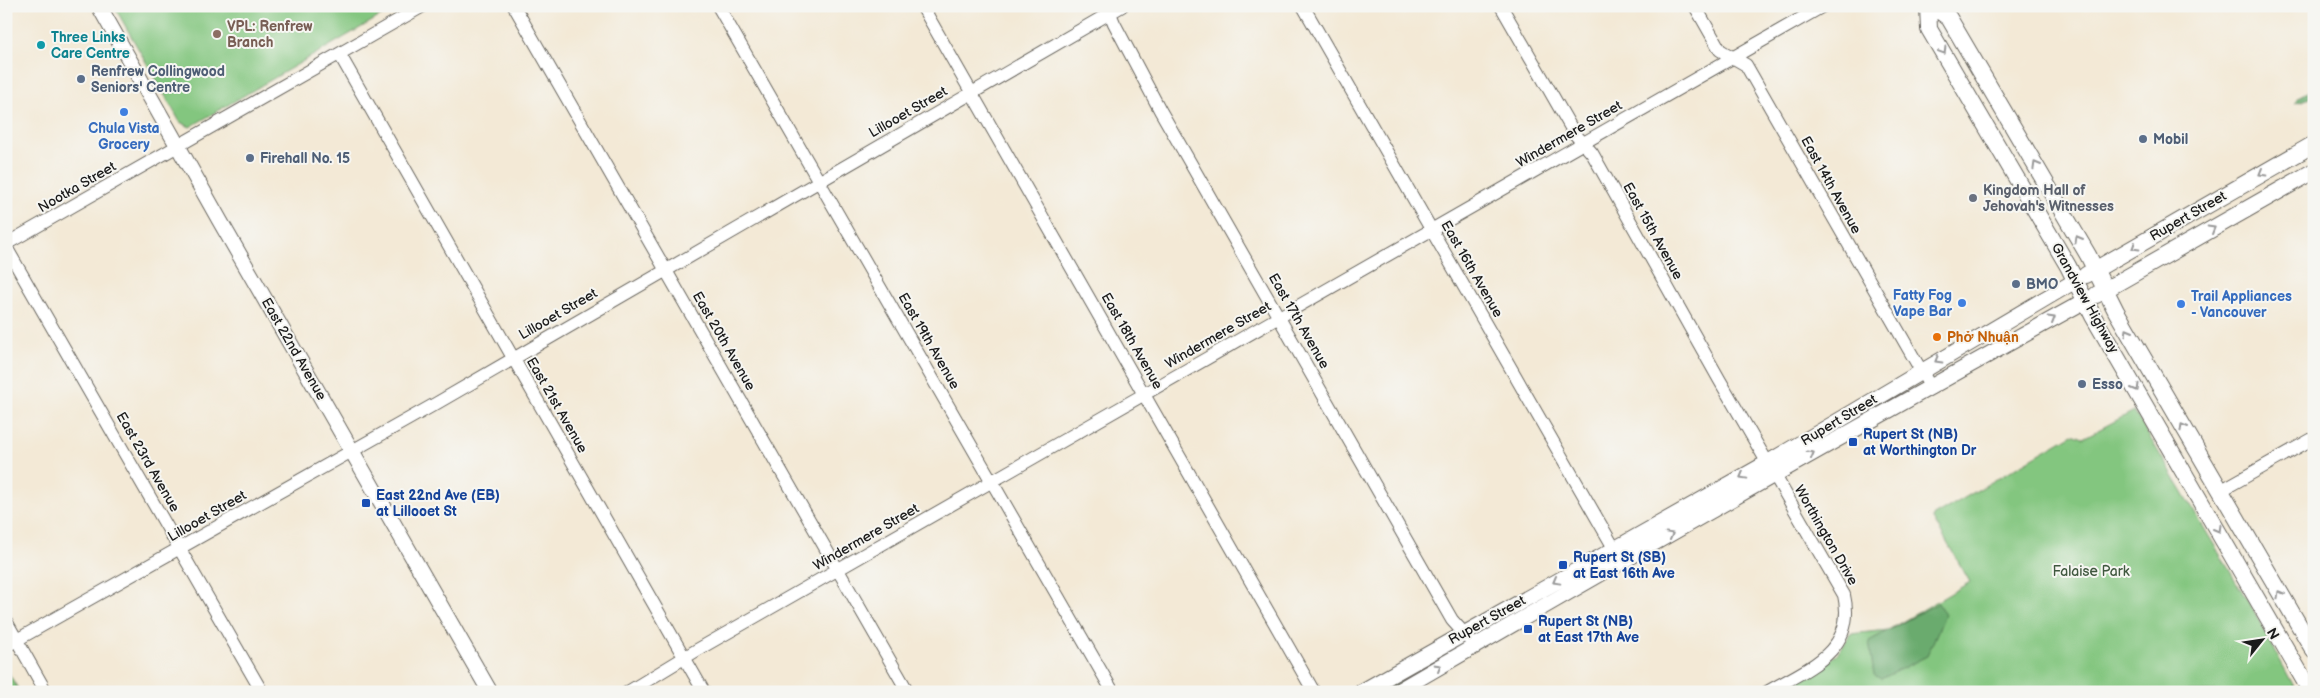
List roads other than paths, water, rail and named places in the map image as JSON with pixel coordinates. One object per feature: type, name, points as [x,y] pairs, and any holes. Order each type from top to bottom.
[{"type":"main road","name":"Grandview Highway","points":[[1928,6],[1929,29],[2076,281],[2085,301],[2311,692]]},
{"type":"main road","name":"Grandview Highway","points":[[1933,6],[1949,18],[2314,652]]},
{"type":"main road","name":"Rupert Street","points":[[2076,281],[2314,144]]},
{"type":"main road","name":"Rupert Street","points":[[2085,301],[2314,171]]},
{"type":"street","name":"East 22nd Avenue","points":[[99,6],[490,692]]},
{"type":"street","name":"Nootka Street","points":[[6,245],[340,56],[423,6]]},
{"type":"street","name":"East 20th Avenue","points":[[514,6],[908,692]]},
{"type":"street","name":"East 19th Avenue","points":[[718,6],[1112,692]]},
{"type":"street","name":"East 18th Avenue","points":[[922,6],[1314,692]]},
{"type":"street","name":"Lillooet Street","points":[[12,643],[352,450],[971,93],[1108,10],[1122,6]]},
{"type":"street","name":"East 16th Avenue","points":[[1303,6],[1614,548]]},
{"type":"street","name":"East 15th Avenue","points":[[1501,6],[1574,133],[1584,143],[1771,468]]},
{"type":"street","name":"East 14th Avenue","points":[[1695,6],[1720,50],[1746,65],[1931,388]]},
{"type":"street","name":"Windermere Street","points":[[628,692],[684,658],[1823,6]]},
{"type":"street","name":"East 17th Avenue","points":[[1108,10],[1160,110],[1452,620],[1475,646]]},
{"type":"street","name":"East 21st Avenue","points":[[340,56],[704,692]]},
{"type":"street","name":"East 23rd Avenue","points":[[6,245],[262,692]]},
{"type":"street","name":"Rupert Street","points":[[1396,692],[1771,468],[1921,371],[2076,281]]},
{"type":"street","name":"Rupert Street","points":[[1361,692],[1614,548],[1931,388],[2085,301]]},
{"type":"street","points":[[2220,491],[2314,438]]},
{"type":"street","name":"Worthington Drive","points":[[1767,692],[1825,657],[1842,637],[1847,615],[1845,600],[1840,586],[1771,468]]},
{"type":"street","points":[[6,621],[12,643],[46,692]]},
{"type":"place","name":"VPL: Renfrew Branch","points":[[217,34]]},
{"type":"place","name":"Three Links Care Centre","points":[[41,45]]},
{"type":"place","name":"Renfrew Collingwood Seniors' Centre","points":[[81,79]]},
{"type":"place","name":"Chula Vista Grocery","points":[[124,112]]},
{"type":"place","name":"Mobil","points":[[2143,139]]},
{"type":"place","name":"Firehall No. 15","points":[[250,158]]},
{"type":"place","name":"Kingdom Hall of Jehovah's Witnesses","points":[[1973,198]]},
{"type":"place","name":"BMO","points":[[2016,284]]},
{"type":"place","name":"Fatty Fog Vape Bar","points":[[1962,303]]},
{"type":"place","name":"Trail Appliances - Vancouver","points":[[2181,304]]},
{"type":"place","name":"Phở Nhuận","points":[[1937,337]]},
{"type":"place","name":"Esso","points":[[2082,384]]},
{"type":"place","name":"Rupert St (NB) at Worthington Dr","points":[[1853,442]]},
{"type":"place","name":"East 22nd Ave (EB) at Lillooet St","points":[[366,503]]},
{"type":"place","name":"Rupert St (SB) at East 16th Ave","points":[[1563,565]]},
{"type":"place","name":"Rupert St (NB) at East 17th Ave","points":[[1528,629]]},
{"type":"park label","name":"Falaise Park","points":[[2091,571]]}]
